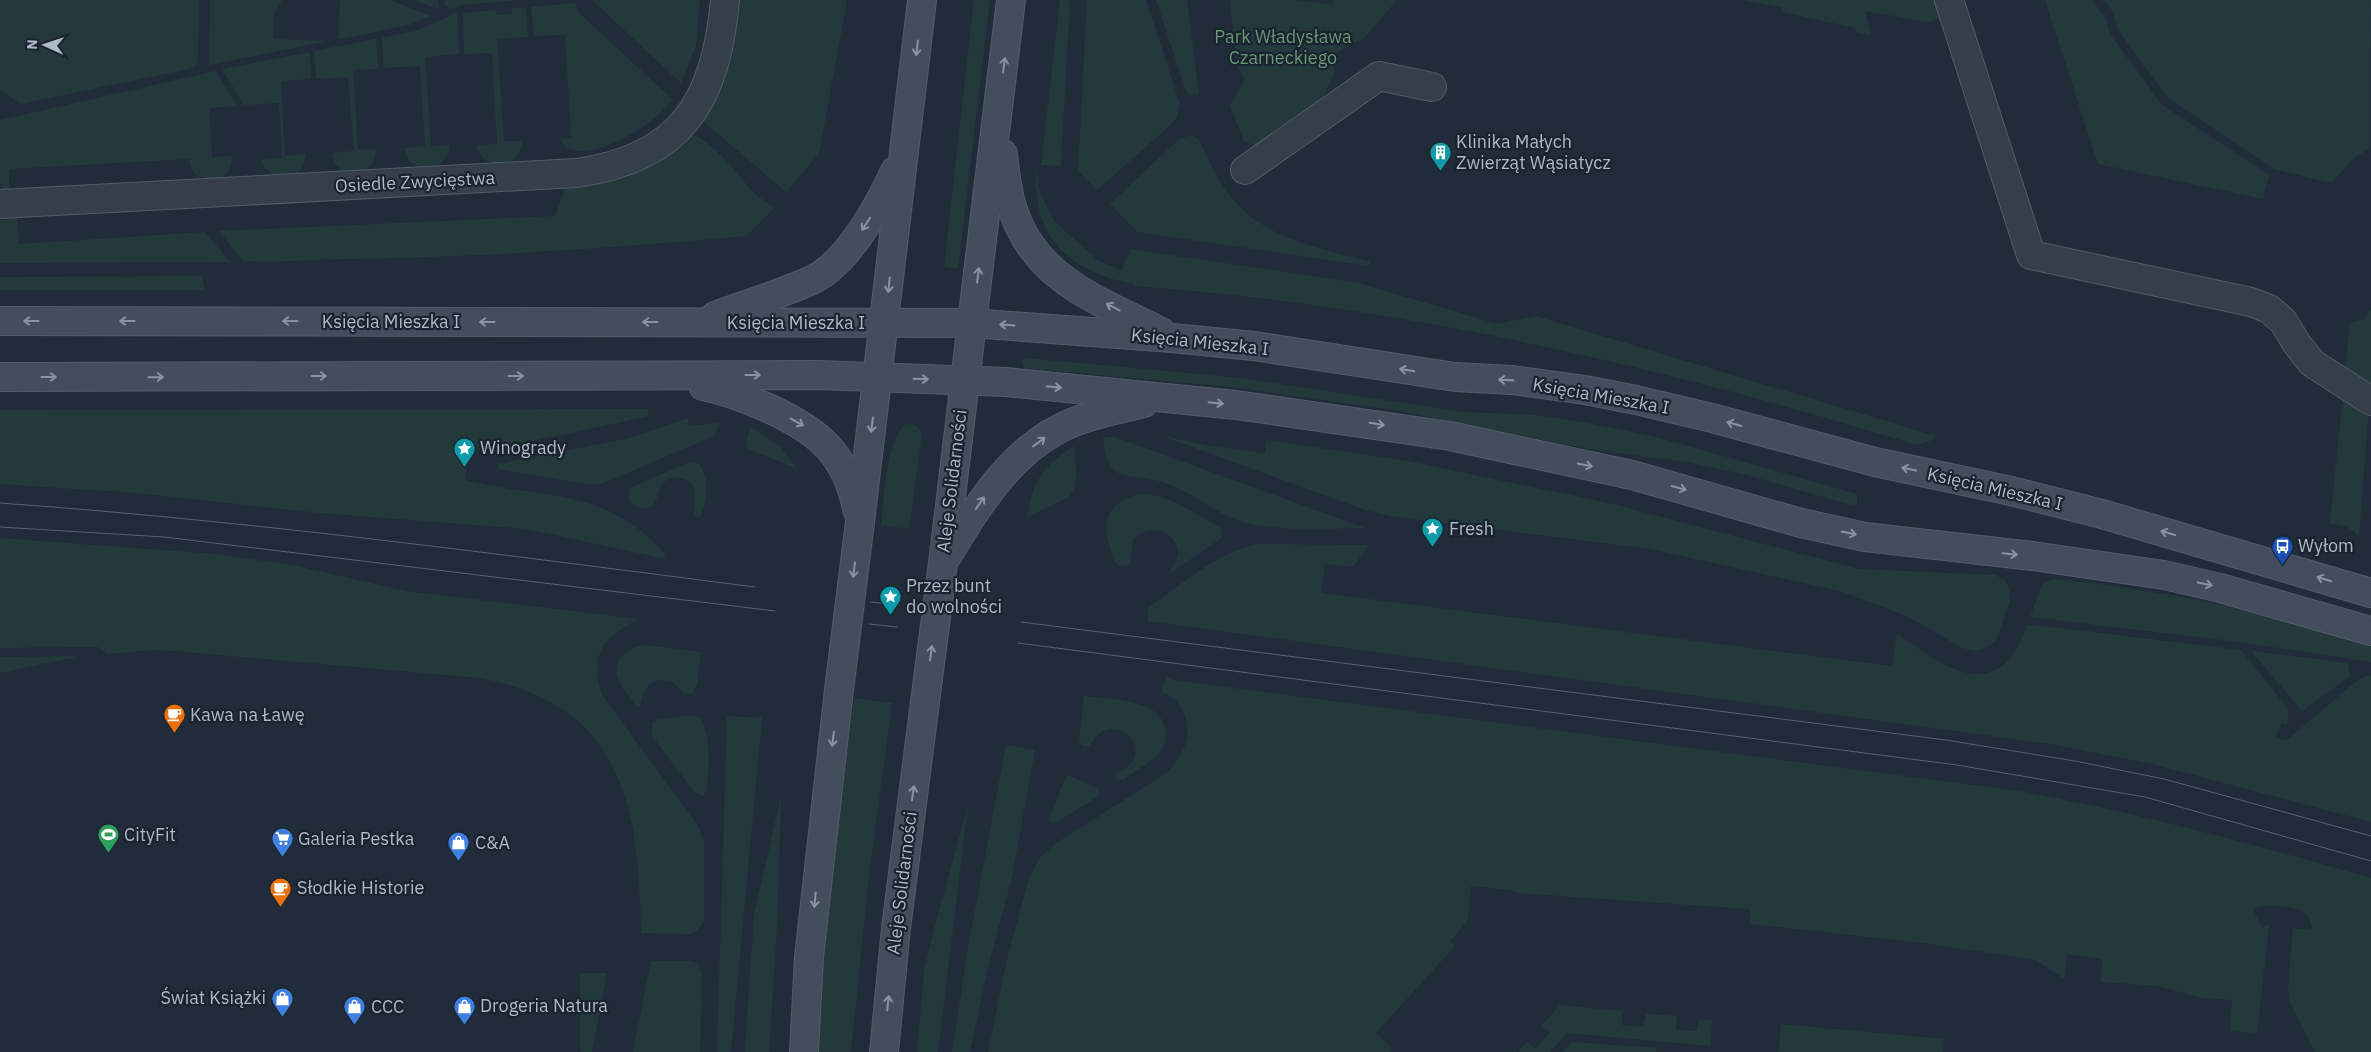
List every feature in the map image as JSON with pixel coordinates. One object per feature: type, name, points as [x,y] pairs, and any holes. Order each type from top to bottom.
[{"type":"street","name":"Osiedle Zwycięstwa","points":[[0,204],[577,173],[624,164],[656,147],[690,116],[706,89],[716,62],[725,0]]},
{"type":"street","points":[[804,1052],[809,957],[839,690],[885,323],[922,0]]},
{"type":"street","name":"Aleje Solidarności","points":[[884,1052],[896,928],[943,563],[953,534],[964,380],[1011,0]]},
{"type":"street","points":[[1948,0],[2031,255],[2251,302],[2269,309],[2283,321],[2297,344],[2312,362],[2371,401]]},
{"type":"street","points":[[1245,170],[1378,76],[1432,87]]},
{"type":"street","points":[[998,113],[1007,191],[1019,228],[1042,263],[1069,284],[1172,338]]},
{"type":"street","points":[[699,322],[814,279],[842,256],[881,202],[904,150]]},
{"type":"street","name":"Księcia Mieszka I","points":[[0,321],[972,323],[1254,346],[1455,377],[1565,387],[1636,400],[1712,418],[1875,462],[2010,491],[2102,514],[2371,593]]},
{"type":"street","points":[[652,376],[732,392],[799,422],[821,438],[842,465],[853,489],[860,522]]},
{"type":"street","points":[[0,377],[878,377],[964,380],[1168,398],[1334,417],[1450,436],[1632,475],[1801,523],[1865,536],[2059,560],[2164,576],[2220,588],[2371,630]]},
{"type":"street","points":[[953,534],[1002,473],[1049,435],[1073,422],[1168,398]]},
{"type":"green space","points":[[0,0],[199,0],[198,62],[194,67],[184,70],[21,104],[0,90]]},
{"type":"green space","points":[[210,0],[282,0],[274,12],[273,39],[328,41],[209,65]]},
{"type":"green space","points":[[340,0],[390,0],[431,16],[412,24],[338,40]]},
{"type":"green space","points":[[414,0],[438,0],[439,8],[435,8]]},
{"type":"green space","points":[[445,0],[521,0],[461,5],[450,9],[445,5]]},
{"type":"green space","points":[[592,0],[700,0],[696,45],[681,83]]},
{"type":"green space","points":[[738,0],[847,0],[819,154],[786,192],[703,121],[727,69],[733,42]]},
{"type":"green space","points":[[974,0],[990,0],[958,269],[944,267]]},
{"type":"green space","points":[[1060,0],[1070,0],[1061,163],[1060,166],[1041,165]]},
{"type":"green space","points":[[1087,0],[1146,0],[1180,104],[1177,117],[1168,127],[1097,190],[1078,171]]},
{"type":"green space","points":[[1156,0],[1187,0],[1199,94],[1196,96],[1189,95],[1186,91]]},
{"type":"green space","name":"Park Władysława Czarneckiego","points":[[1230,0],[1296,0],[1332,5],[1333,0],[1397,0],[1364,38],[1331,55],[1335,71],[1319,106],[1256,146],[1244,141],[1230,106],[1245,79],[1236,65]]},
{"type":"green space","points":[[1745,0],[1936,0],[1942,18],[1928,22],[1865,11],[1871,35],[1857,32],[1855,28],[1782,12],[1782,8]]},
{"type":"green space","points":[[2045,0],[2092,0],[2106,19],[2110,34],[2162,105],[2269,175],[2263,199],[2098,164]]},
{"type":"green space","points":[[2104,0],[2371,0],[2369,149],[2355,157],[2331,183],[2274,169],[2168,98],[2118,30],[2113,12]]},
{"type":"green space","points":[[575,3],[579,13],[672,99],[653,119],[639,129],[609,145],[593,150],[579,151],[566,148],[560,139],[571,138],[565,35],[534,36],[531,7]]},
{"type":"green space","points":[[512,8],[526,8],[528,37],[497,39],[504,141],[523,141],[520,151],[515,158],[501,164],[494,164],[480,154],[476,145],[497,144],[492,53],[464,54],[463,13],[496,10],[497,15],[512,14]]},
{"type":"green space","points":[[457,13],[459,54],[425,57],[431,146],[450,145],[445,159],[440,164],[429,169],[422,168],[409,161],[404,148],[425,146],[420,66],[384,68],[382,38],[415,31]]},
{"type":"green space","points":[[376,39],[378,69],[353,70],[358,150],[376,149],[375,156],[370,166],[366,169],[356,172],[344,172],[334,163],[332,153],[354,151],[348,77],[316,79],[314,51]]},
{"type":"green space","points":[[310,52],[311,79],[281,81],[285,156],[306,154],[304,164],[298,173],[273,175],[265,168],[261,160],[282,158],[279,103],[244,105],[222,69]]},
{"type":"green space","points":[[216,71],[237,106],[209,108],[212,157],[233,156],[228,172],[220,180],[199,177],[192,170],[189,159],[9,169],[9,191],[2,190],[0,183],[0,120]]},
{"type":"green space","points":[[692,134],[715,149],[752,191],[774,208],[746,236],[498,254],[243,261],[219,231],[555,216],[565,188],[604,181],[653,163],[672,151]]},
{"type":"green space","points":[[1191,135],[1199,140],[1217,176],[1234,201],[1254,219],[1269,229],[1301,242],[1370,262],[1369,266],[1138,232],[1110,204],[1179,139]]},
{"type":"green space","points":[[1035,167],[1040,193],[1054,221],[1098,260],[1122,271],[1130,249],[1359,283],[1497,324],[1536,316],[1936,436],[1930,441],[1917,445],[1724,390],[1627,365],[1530,343],[1431,324],[1333,308],[1234,295],[1134,286],[1134,284],[1093,272],[1069,257],[1059,248],[1050,237],[1041,217]]},
{"type":"green space","points":[[17,218],[19,244],[205,232],[230,262],[0,263],[0,220]]},
{"type":"green space","points":[[202,276],[205,290],[0,290],[0,277]]},
{"type":"green space","points":[[2371,309],[2371,388],[2345,372],[2350,322],[2365,319]]},
{"type":"green space","points":[[1026,358],[1241,378],[1463,412],[1536,415],[1594,424],[1660,438],[1857,494],[1857,504],[1851,505],[1747,475],[1686,462],[1588,449],[1401,411],[1240,388],[1024,368],[1022,360]]},
{"type":"green space","points":[[2343,395],[2369,409],[2359,535],[2347,527],[2330,523]]},
{"type":"green space","points":[[647,409],[649,416],[510,446],[469,446],[465,480],[573,499],[597,506],[620,517],[643,533],[666,555],[662,558],[526,529],[320,513],[137,493],[0,484],[0,410]]},
{"type":"green space","points":[[688,418],[689,426],[719,423],[717,431],[712,437],[604,483],[592,485],[498,469],[498,464],[630,438]]},
{"type":"green space","points":[[906,424],[916,426],[922,434],[909,529],[881,525],[890,456],[899,431]]},
{"type":"green space","points":[[751,427],[781,447],[797,469],[747,448],[746,442]]},
{"type":"green space","points":[[1162,436],[1211,446],[1265,453],[1266,440],[1408,461],[1613,504],[1859,569],[1995,575],[2005,580],[2009,589],[2010,601],[1997,639],[1988,647],[1976,651],[1962,648],[1907,616],[1840,591],[1650,549],[1390,516],[1365,510]]},
{"type":"green space","points":[[1103,437],[1115,437],[1365,528],[1287,528],[1243,522],[1224,514],[1178,488],[1155,480],[1123,475],[1116,471],[1105,453]]},
{"type":"green space","points":[[1074,446],[1076,479],[1075,486],[1069,497],[1027,517],[1029,504],[1041,476],[1054,460]]},
{"type":"green space","points":[[690,462],[699,464],[706,483],[705,503],[701,516],[698,518],[694,515],[695,489],[688,481],[679,477],[669,479],[661,486],[655,503],[650,508],[639,508],[629,502],[629,490],[632,487]]},
{"type":"green space","points":[[1138,494],[1160,497],[1180,505],[1219,527],[1222,530],[1222,538],[1170,573],[1178,555],[1176,544],[1173,539],[1163,532],[1158,530],[1146,531],[1133,540],[1128,566],[1119,565],[1112,556],[1107,520],[1120,502]]},
{"type":"green space","points":[[0,538],[215,554],[293,565],[405,591],[640,619],[617,632],[602,648],[597,668],[598,681],[602,695],[699,827],[704,842],[704,921],[698,930],[691,934],[641,933],[635,844],[627,804],[614,768],[594,737],[566,712],[528,692],[480,678],[186,652],[153,650],[107,654],[98,647],[0,648]]},
{"type":"green space","points":[[1259,544],[1369,545],[1353,567],[1325,564],[1321,593],[1892,666],[1897,634],[1934,659],[1961,672],[1989,673],[2002,666],[2011,658],[2027,626],[2034,625],[2241,650],[2289,710],[2287,725],[2281,723],[2276,738],[2286,741],[2355,682],[2368,675],[2371,676],[2371,822],[2152,764],[2051,744],[1148,621],[1148,608],[1200,570],[1229,554]]},
{"type":"green space","points":[[2053,579],[2093,583],[2174,596],[2293,622],[2371,645],[2371,662],[2239,642],[2030,617],[2042,585]]},
{"type":"green space","points":[[646,645],[701,652],[697,684],[692,694],[685,694],[672,681],[657,680],[644,691],[640,707],[636,706],[620,683],[617,668],[618,662],[626,652]]},
{"type":"green space","points":[[2251,651],[2348,663],[2350,676],[2302,711]]},
{"type":"green space","points":[[71,656],[77,657],[0,673],[0,657]]},
{"type":"green space","points":[[1167,677],[1172,680],[2026,792],[2200,831],[2371,878],[2371,1052],[2315,1052],[2289,1000],[2288,988],[2293,928],[2313,930],[2309,917],[2303,911],[2290,907],[2272,905],[2253,909],[2262,928],[2269,925],[2257,1033],[2230,1031],[2232,1000],[2202,998],[2158,986],[2101,982],[2102,959],[2067,954],[2064,979],[2036,960],[1923,943],[1751,924],[1749,909],[1518,893],[1511,890],[1471,886],[1468,920],[1450,941],[1455,946],[1376,1033],[1391,1047],[1392,1052],[988,1052],[1008,955],[1029,878],[1041,856],[1058,842],[1165,774],[1179,758],[1186,740],[1187,720],[1177,702],[1161,691]]},
{"type":"green space","points":[[1084,696],[1132,702],[1154,711],[1161,719],[1165,729],[1165,741],[1160,752],[1152,760],[1123,780],[1116,779],[1116,774],[1128,766],[1134,759],[1136,753],[1133,741],[1124,732],[1112,729],[1101,732],[1089,746],[1082,746],[1079,738]]},
{"type":"green space","points":[[854,698],[892,703],[869,875],[851,1052],[816,1052],[825,929]]},
{"type":"green space","points":[[688,715],[699,717],[708,743],[707,790],[703,796],[695,793],[652,736],[652,723],[656,720]]},
{"type":"green space","points":[[727,716],[762,718],[731,1052],[717,1052]]},
{"type":"green space","points":[[1006,745],[1035,750],[1012,877],[989,964],[970,1052],[952,1052],[968,948]]},
{"type":"green space","points":[[1068,775],[1099,789],[1099,796],[1052,825],[1049,820],[1065,778]]},
{"type":"green space","points":[[781,797],[777,925],[769,1052],[745,1052],[754,914]]},
{"type":"green space","points":[[968,805],[938,1052],[917,1052],[924,971]]},
{"type":"green space","points":[[651,961],[690,961],[698,964],[702,973],[700,1052],[633,1052]]},
{"type":"green space","points":[[580,973],[607,973],[592,1052],[581,1052],[580,1050]]},
{"type":"green space","points":[[1560,1005],[1622,1011],[1622,1025],[1643,1027],[1646,1014],[1677,1016],[1676,1030],[1697,1031],[1699,1019],[1712,1020],[1711,1046],[1567,1033],[1550,1052],[1518,1052],[1527,1042],[1535,1049],[1550,1032],[1541,1026]]},
{"type":"green space","points":[[1781,1024],[1944,1039],[1943,1052],[1779,1052]]},
{"type":"green space","points":[[1572,1042],[1657,1048],[1656,1052],[1562,1052]]},
{"type":"tram line","points":[[0,503],[95,510],[284,529],[755,587]]},
{"type":"tram line","points":[[0,527],[164,537],[775,611]]},
{"type":"tram line","points":[[871,602],[899,605]]},
{"type":"tram line","points":[[1021,622],[1946,740],[2075,761],[2164,779],[2371,836]]},
{"type":"tram line","points":[[869,624],[897,627]]},
{"type":"tram line","points":[[1018,643],[1957,765],[2145,797],[2371,861]]},
{"type":"place","name":"Klinika Małych Zwierząt Wąsiatycz","points":[[1440,171]]},
{"type":"place","name":"Winogrady","points":[[464,467]]},
{"type":"place","name":"Fresh","points":[[1433,548]]},
{"type":"place","name":"Wyłom","points":[[2282,565]]},
{"type":"place","name":"Przez bunt do wolności","points":[[890,615]]},
{"type":"place","name":"Kawa na Ławę","points":[[174,734]]},
{"type":"place","name":"CityFit","points":[[108,854]]},
{"type":"place","name":"Galeria Pestka","points":[[282,858]]},
{"type":"place","name":"C&A","points":[[459,862]]},
{"type":"place","name":"Słodkie Historie","points":[[281,907]]},
{"type":"place","name":"Świat Książki","points":[[282,1017]]},
{"type":"place","name":"Drogeria Natura","points":[[464,1025]]},
{"type":"place","name":"CCC","points":[[355,1026]]}]
